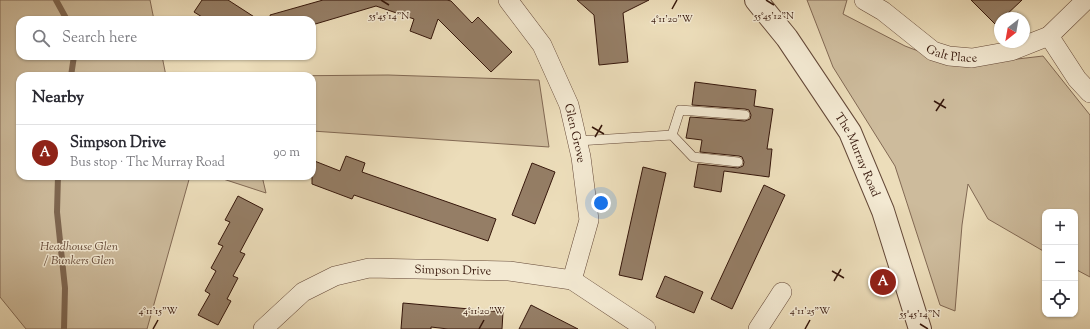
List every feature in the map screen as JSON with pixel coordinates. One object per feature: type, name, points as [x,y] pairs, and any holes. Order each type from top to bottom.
[{"type":"street","name":"Glen Grove","points":[[508,0],[542,45],[569,104],[578,141],[589,220],[572,280]]},
{"type":"street","name":"The Murray Road","points":[[756,0],[787,38],[850,132],[883,211],[920,329]]},
{"type":"street","name":"Galt Place","points":[[864,0],[882,10],[933,51],[949,56],[972,58],[1011,51],[1049,36],[1086,0]]},
{"type":"street","points":[[1049,36],[1077,79],[1090,93]]},
{"type":"street","name":"Simpson Drive","points":[[263,329],[303,292],[335,276],[369,268],[509,271],[572,280],[646,329]]},
{"type":"street","points":[[758,329],[782,292]]},
{"type":"lane","points":[[672,135],[680,110],[745,115]]},
{"type":"lane","points":[[578,141],[672,135],[693,157],[738,162]]},
{"type":"green space","name":"Headhouse Glen / Bunkers Glen","points":[[0,0],[150,0],[153,16],[16,16],[16,60],[163,60],[165,72],[16,72],[16,180],[189,180],[147,329],[26,329],[0,297]]},
{"type":"green space","points":[[807,0],[847,0],[843,14],[905,46],[958,66],[1043,56],[1090,115],[1090,277],[1078,271],[1078,209],[1042,209],[1042,250],[988,219],[968,184],[962,225],[955,311],[940,305],[895,166],[833,67]]},
{"type":"green space","points":[[388,75],[539,80],[549,147],[316,131],[316,76]]},
{"type":"green space","points":[[226,180],[263,180],[266,193]]},
{"type":"building","points":[[202,0],[228,0],[253,16],[200,16],[194,12]]},
{"type":"building","points":[[323,0],[447,0],[451,1],[472,23],[478,17],[512,52],[491,72],[438,19],[431,39],[410,31],[414,19],[376,6],[316,24],[316,16],[270,15]]},
{"type":"building","points":[[577,0],[649,0],[623,13],[628,62],[599,65],[594,15]]},
{"type":"building","points":[[971,0],[1022,0],[1009,12],[994,12],[994,23]]},
{"type":"building","points":[[695,82],[756,90],[754,106],[773,109],[767,149],[772,149],[769,177],[724,171],[721,192],[694,187],[698,164],[738,168],[743,166],[744,162],[742,157],[739,156],[700,152],[702,140],[686,138],[690,117],[745,121],[750,119],[751,115],[749,110],[745,109],[692,105]]},
{"type":"building","points":[[346,156],[365,163],[362,172],[496,219],[488,241],[354,195],[352,199],[312,184],[312,180],[316,180],[316,162],[340,171]]},
{"type":"building","points":[[532,163],[555,172],[535,224],[512,215]]},
{"type":"building","points":[[643,167],[666,173],[642,280],[619,275]]},
{"type":"building","points":[[764,185],[785,195],[732,309],[711,299]]},
{"type":"building","points":[[238,196],[263,209],[240,252],[245,254],[233,276],[238,278],[227,299],[231,301],[218,325],[198,315],[210,294],[205,291],[216,271],[211,268],[223,246],[218,244],[230,222],[225,220]]},
{"type":"building","points":[[665,276],[703,292],[694,313],[656,297]]},
{"type":"building","points":[[403,303],[503,312],[502,329],[448,329],[431,327],[431,329],[401,329]]},
{"type":"building","points":[[531,305],[578,329],[519,329]]},
{"type":"waterway","points":[[56,0],[65,16]]},
{"type":"waterway","points":[[72,72],[73,60]]},
{"type":"waterway","points":[[58,180],[57,212],[65,288],[64,329]]},
{"type":"place","name":"Simpson Drive","points":[[883,282]]}]
